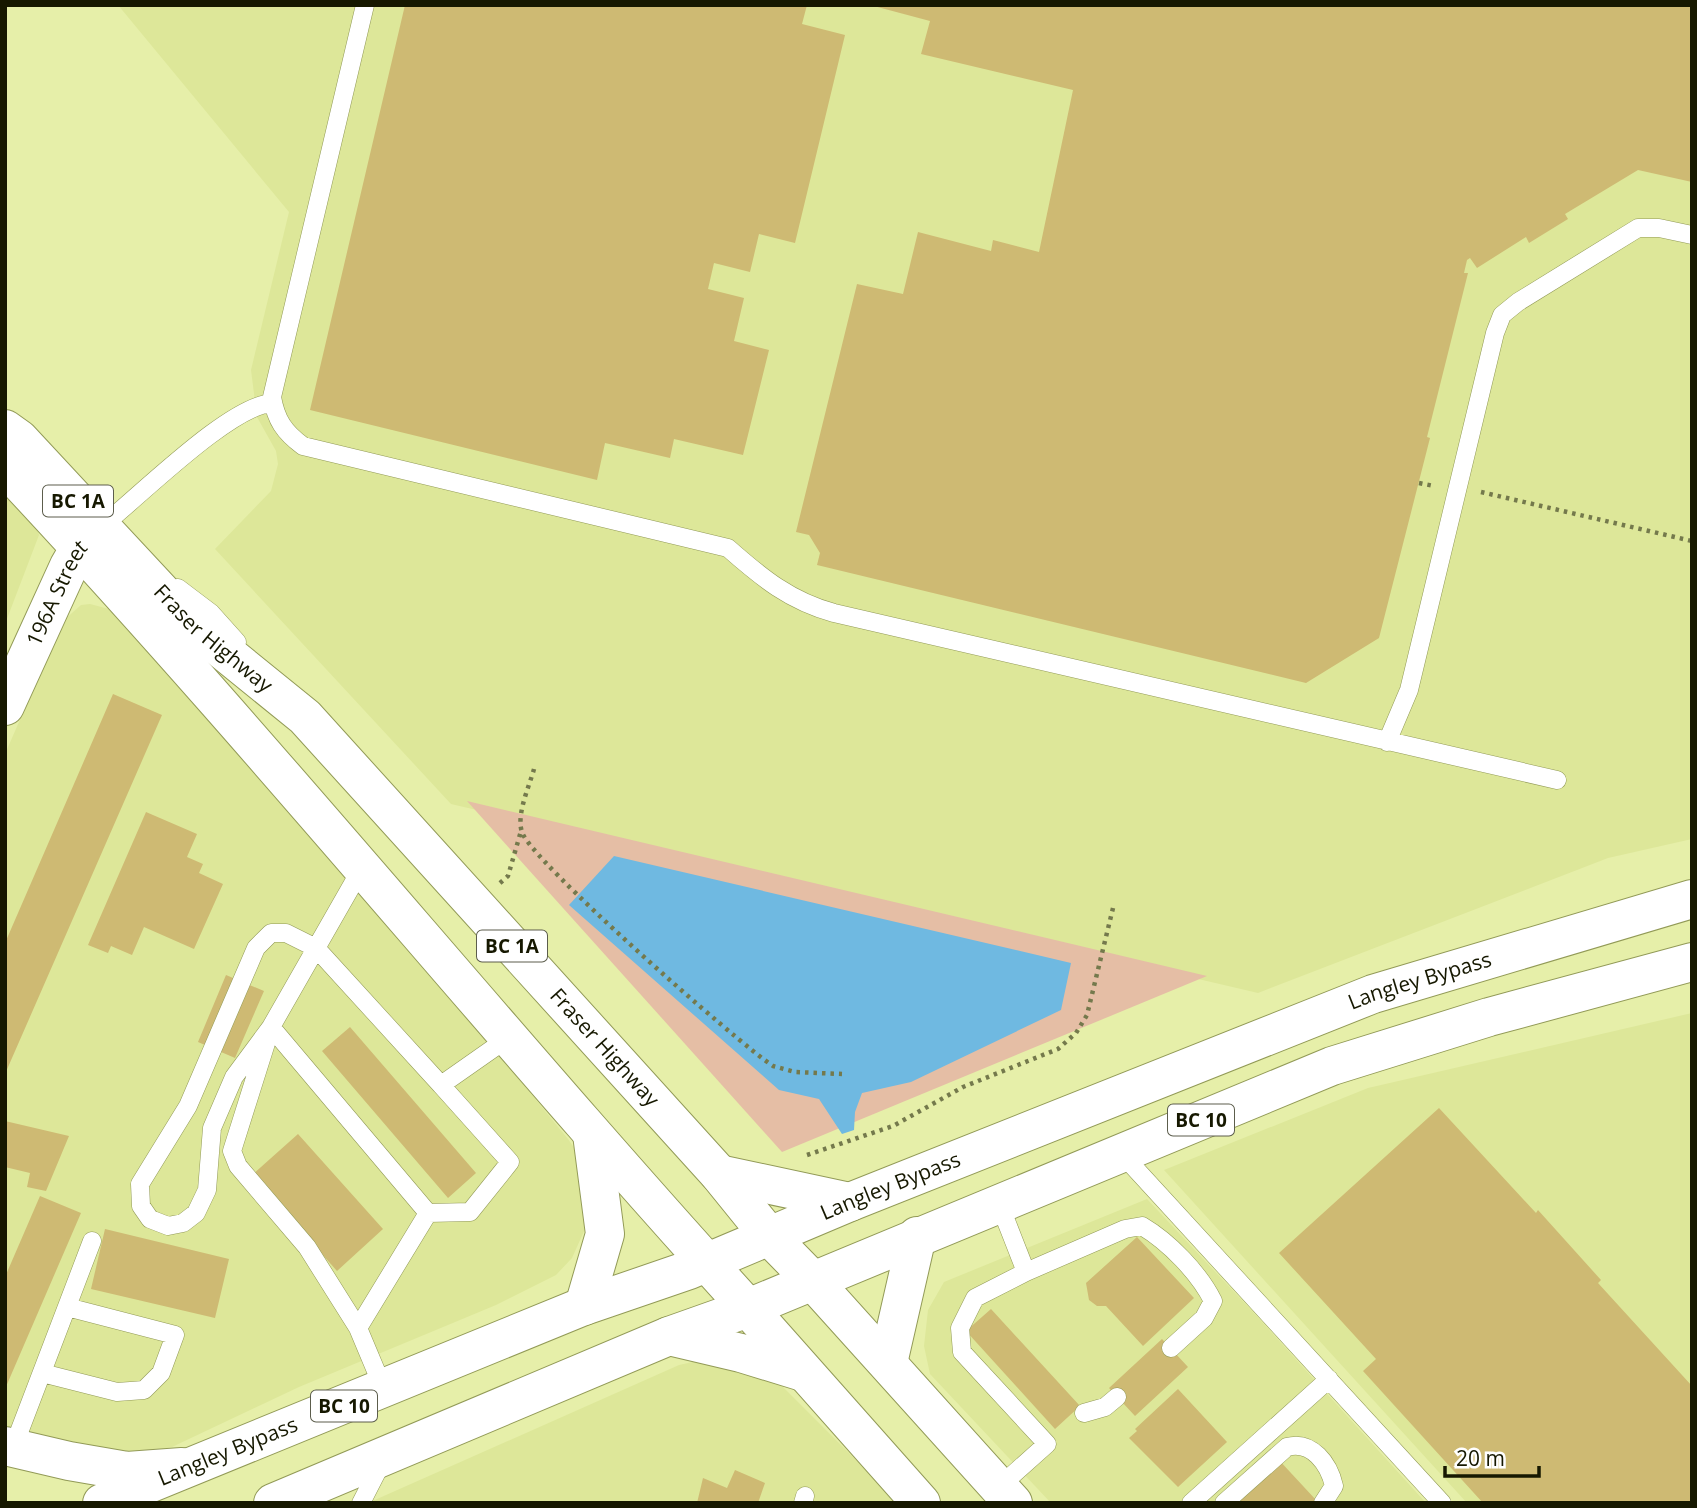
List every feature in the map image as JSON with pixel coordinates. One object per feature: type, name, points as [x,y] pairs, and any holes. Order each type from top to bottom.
[{"type":"main road","name":"Fraser Highway","points":[[5,429],[19,439],[91,536],[508,1038],[921,1503]]},
{"type":"main road","name":"Fraser Highway","points":[[10,483],[149,575],[194,627],[305,717],[719,1174],[770,1237],[1006,1494]]},
{"type":"main road","name":"196A Street","points":[[5,706],[54,595],[91,536]]},
{"type":"main road","name":"Langley Bypass","points":[[102,1503],[584,1306],[770,1237],[850,1202],[1373,994],[1686,903]]},
{"type":"main road","name":"BC 10","points":[[272,1503],[669,1336],[748,1308],[1332,1066],[1489,1017],[1692,961]]},
{"type":"main road","points":[[584,1306],[605,1234],[592,1134]]},
{"type":"main road","points":[[719,1174],[850,1202]]},
{"type":"main road","points":[[888,1363],[917,1236]]},
{"type":"main road","points":[[669,1336],[772,1361],[803,1372]]},
{"type":"main road","points":[[9,1447],[127,1471],[194,1466]]},
{"type":"lane","points":[[365,5],[273,403],[282,429],[303,446],[728,548],[763,579],[804,605],[1557,780]]},
{"type":"lane","points":[[1387,742],[1409,690],[1495,333],[1502,316],[1535,291],[1638,228],[1659,228],[1692,235]]},
{"type":"lane","points":[[91,536],[231,419],[260,403],[273,403]]},
{"type":"lane","points":[[363,866],[316,948],[271,1027],[234,1077],[212,1128],[207,1190],[196,1213],[183,1223],[168,1226],[150,1219],[141,1206],[140,1184],[188,1106],[256,948],[271,933],[286,933],[316,948],[510,1161],[470,1212],[428,1213]]},
{"type":"lane","points":[[271,1027],[428,1213]]},
{"type":"lane","points":[[271,1027],[232,1151],[238,1166],[307,1247],[358,1328],[384,1390]]},
{"type":"lane","points":[[441,1085],[508,1038]]},
{"type":"lane","points":[[1121,1153],[1442,1503]]},
{"type":"lane","points":[[999,1203],[1026,1272]]},
{"type":"lane","points":[[358,1328],[428,1213]]},
{"type":"lane","points":[[1006,1494],[1047,1444],[962,1352],[960,1328],[975,1298],[1026,1272],[1125,1229],[1142,1226],[1157,1235],[1206,1286],[1213,1301],[1204,1318],[1171,1348]]},
{"type":"lane","points":[[9,1447],[42,1373],[92,1241]]},
{"type":"lane","points":[[42,1373],[117,1392],[144,1390],[161,1373],[175,1335],[67,1307]]},
{"type":"lane","points":[[1191,1503],[1329,1379]]},
{"type":"lane","points":[[1084,1413],[1105,1408],[1117,1397]]},
{"type":"lane","points":[[1224,1503],[1287,1447],[1299,1444],[1311,1447],[1332,1474],[1334,1486],[1323,1503]]},
{"type":"lane","points":[[361,1503],[368,1484],[388,1455]]},
{"type":"path","points":[[1419,483],[1459,489],[1692,541]]},
{"type":"path","points":[[496,887],[508,876],[534,769]]},
{"type":"path","points":[[521,830],[527,844],[578,895],[761,1058],[773,1066],[795,1072],[842,1074]]},
{"type":"path","points":[[802,1155],[813,1154],[893,1126],[937,1100],[1058,1049],[1076,1033],[1087,1015],[1113,908]]},
{"type":"shaded area","points":[[118,5],[1692,5],[1692,839],[1608,858],[1258,993],[451,804],[215,549],[271,491],[278,464],[276,451],[257,417],[251,370],[289,212]]},
{"type":"shaded area","points":[[5,493],[36,526],[39,535],[5,624]]},
{"type":"shaded area","points":[[90,604],[109,609],[305,818],[568,1139],[575,1149],[585,1229],[572,1258],[556,1275],[496,1305],[299,1387],[172,1447],[142,1453],[85,1446],[5,1427],[5,754],[63,621],[81,605]]},
{"type":"shaded area","points":[[467,801],[1207,976],[782,1152]]},
{"type":"shaded area","points":[[1692,1013],[1692,1503],[1467,1503],[1164,1170],[1368,1088]]},
{"type":"shaded area","points":[[1147,1199],[1426,1503],[1051,1503],[930,1374],[924,1346],[928,1310],[944,1282]]},
{"type":"shaded area","points":[[702,1360],[773,1377],[899,1503],[368,1503],[679,1365]]},
{"type":"water","points":[[614,856],[1071,963],[1061,1010],[911,1082],[862,1093],[855,1112],[854,1130],[842,1134],[819,1099],[779,1090],[569,905]]},
{"type":"building","points":[[405,5],[807,5],[802,24],[845,35],[795,243],[759,234],[750,272],[714,263],[708,289],[744,298],[734,341],[769,350],[743,455],[674,439],[670,458],[605,443],[597,480],[310,410]]},
{"type":"building","points":[[870,5],[1692,5],[1692,182],[1638,170],[1565,214],[1568,219],[1529,243],[1526,237],[1477,268],[1470,258],[1467,260],[1464,273],[1468,273],[1427,437],[1430,438],[1379,638],[1306,683],[817,565],[820,553],[809,535],[796,532],[857,284],[903,294],[918,232],[991,251],[993,240],[1039,252],[1073,90],[921,54],[930,21]]},
{"type":"building","points":[[113,694],[162,715],[5,1074],[5,943]]},
{"type":"building","points":[[146,812],[197,834],[187,857],[203,864],[199,873],[223,884],[194,949],[144,927],[132,955],[111,946],[108,953],[88,945]]},
{"type":"building","points":[[226,975],[264,991],[235,1058],[198,1042]]},
{"type":"building","points":[[350,1027],[476,1173],[448,1198],[322,1051]]},
{"type":"building","points":[[1439,1108],[1536,1213],[1538,1210],[1601,1280],[1598,1283],[1692,1386],[1692,1503],[1483,1503],[1363,1371],[1376,1359],[1279,1253]]},
{"type":"building","points":[[5,1121],[69,1136],[46,1191],[27,1187],[30,1173],[5,1167]]},
{"type":"building","points":[[298,1134],[383,1229],[337,1271],[252,1175]]},
{"type":"building","points":[[40,1196],[81,1213],[5,1389],[5,1277]]},
{"type":"building","points":[[105,1229],[229,1259],[215,1318],[91,1289]]},
{"type":"building","points":[[1137,1237],[1194,1298],[1143,1346],[1106,1306],[1097,1306],[1089,1300],[1086,1283]]},
{"type":"building","points":[[991,1309],[1080,1406],[1055,1429],[966,1331]]},
{"type":"building","points":[[1162,1339],[1188,1367],[1135,1416],[1109,1388]]},
{"type":"building","points":[[1178,1389],[1227,1442],[1178,1487],[1129,1438],[1137,1431],[1135,1429]]},
{"type":"building","points":[[1278,1459],[1316,1500],[1314,1503],[1229,1503]]},
{"type":"building","points":[[735,1470],[765,1483],[758,1503],[697,1503],[703,1478],[727,1488]]}]
